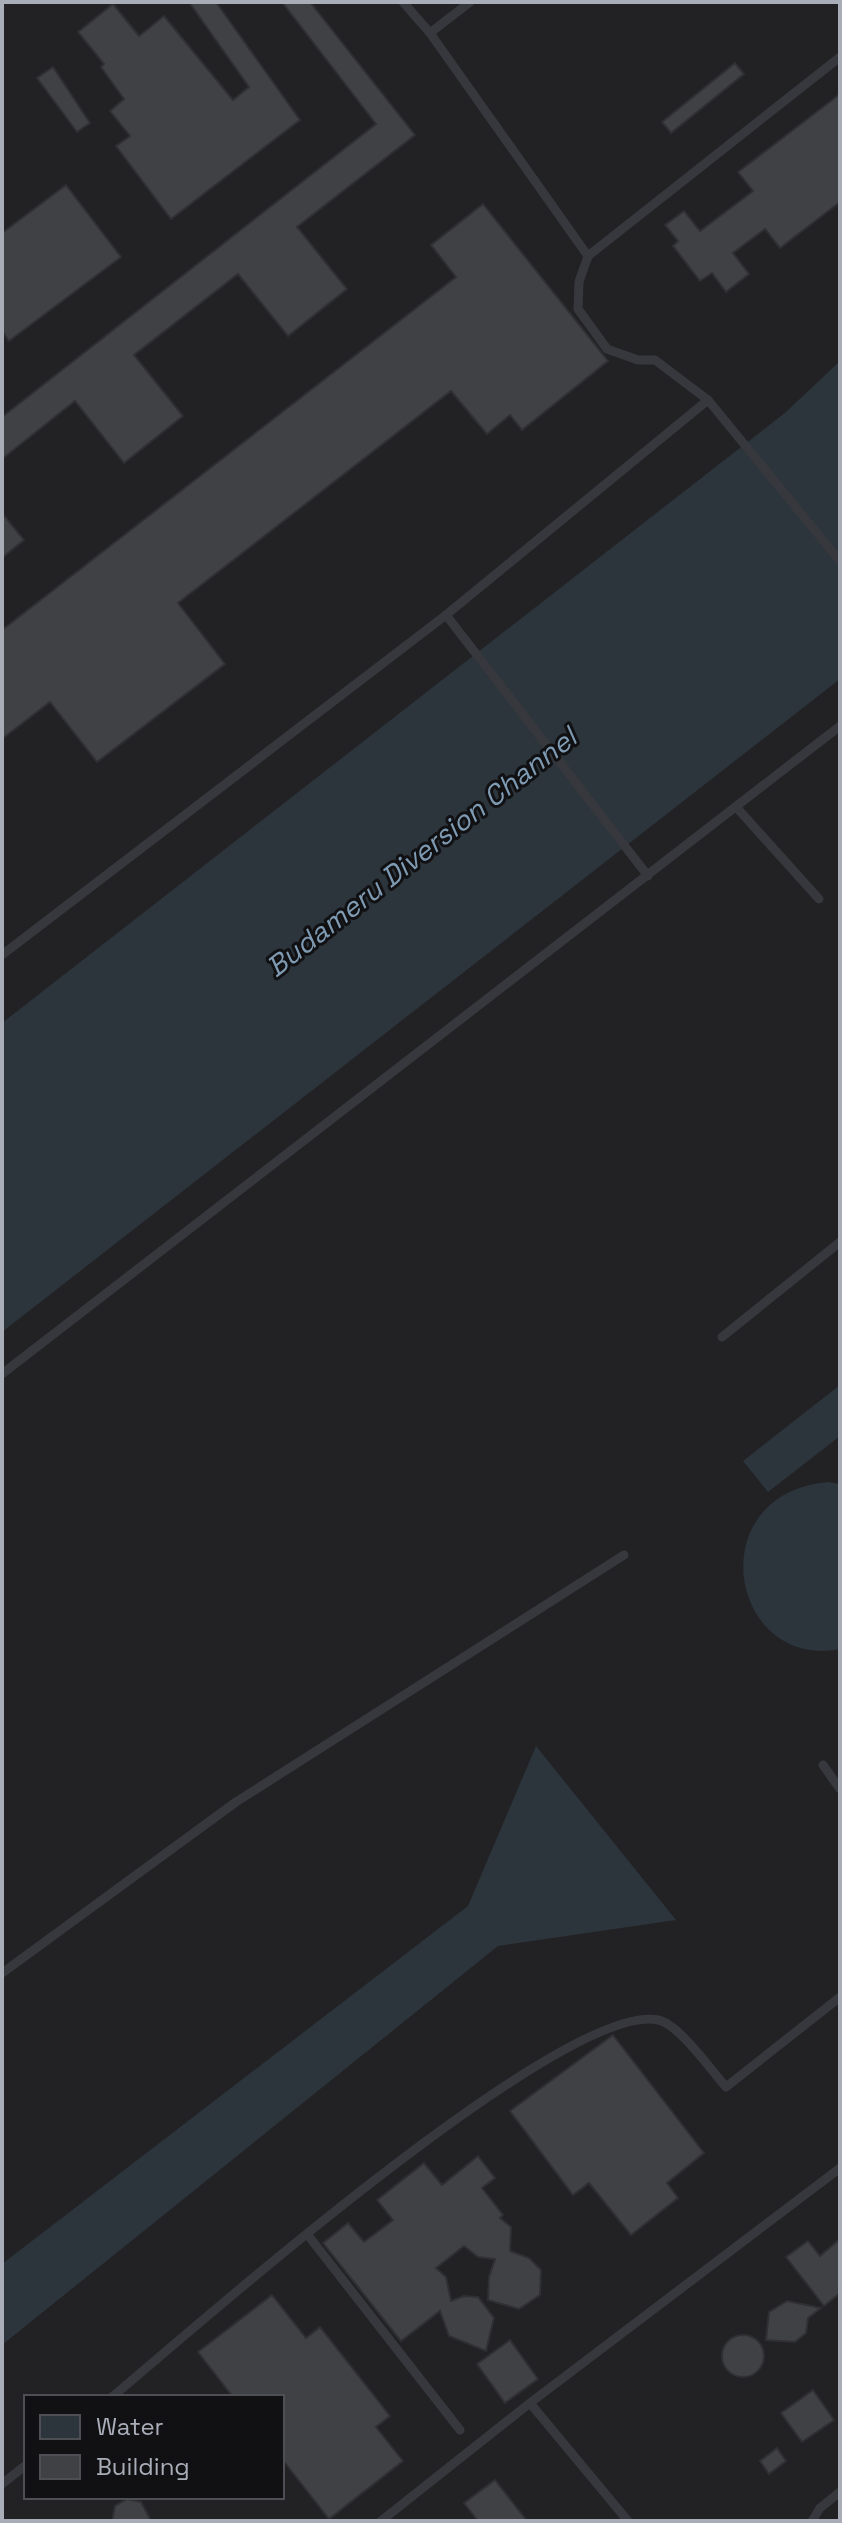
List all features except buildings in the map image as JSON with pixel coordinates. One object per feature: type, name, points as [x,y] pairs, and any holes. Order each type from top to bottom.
[{"type":"lane","points":[[403,2],[430,33],[588,256]]},
{"type":"lane","points":[[430,33],[470,2]]},
{"type":"lane","points":[[840,57],[588,256],[579,282],[578,309],[607,349],[638,360],[655,360],[708,400],[728,420],[840,561]]},
{"type":"lane","points":[[2,955],[446,615],[708,400]]},
{"type":"lane","points":[[446,615],[648,876]]},
{"type":"lane","points":[[2,1374],[840,726]]},
{"type":"lane","points":[[737,808],[819,899]]},
{"type":"lane","points":[[722,1337],[840,1242]]},
{"type":"lane","points":[[2,1973],[236,1802],[624,1555]]},
{"type":"lane","points":[[823,1765],[840,1789]]},
{"type":"lane","points":[[114,2395],[307,2234],[462,2114],[612,2026],[643,2018],[669,2023],[726,2087],[840,1997]]},
{"type":"lane","points":[[381,2521],[530,2403],[840,2168]]},
{"type":"lane","points":[[307,2234],[460,2430]]},
{"type":"lane","points":[[530,2403],[628,2521]]},
{"type":"lane","points":[[2,2484],[24,2467]]},
{"type":"lane","points":[[812,2521],[820,2508],[840,2492]]},
{"type":"shaded area","points":[[2,2],[840,2],[840,2521],[2,2521]]},
{"type":"water","name":"Budameru Diversion Channel","points":[[840,361],[840,679],[2,1332],[2,1023],[786,412]]},
{"type":"water","points":[[840,1385],[840,1436],[768,1492],[743,1461]]},
{"type":"water","points":[[828,1482],[840,1484],[840,1649],[803,1649],[773,1634],[754,1609],[744,1578],[746,1546],[760,1516],[787,1494]]},
{"type":"water","points":[[536,1746],[676,1920],[498,1946],[2,2345],[2,2264],[468,1906]]}]
